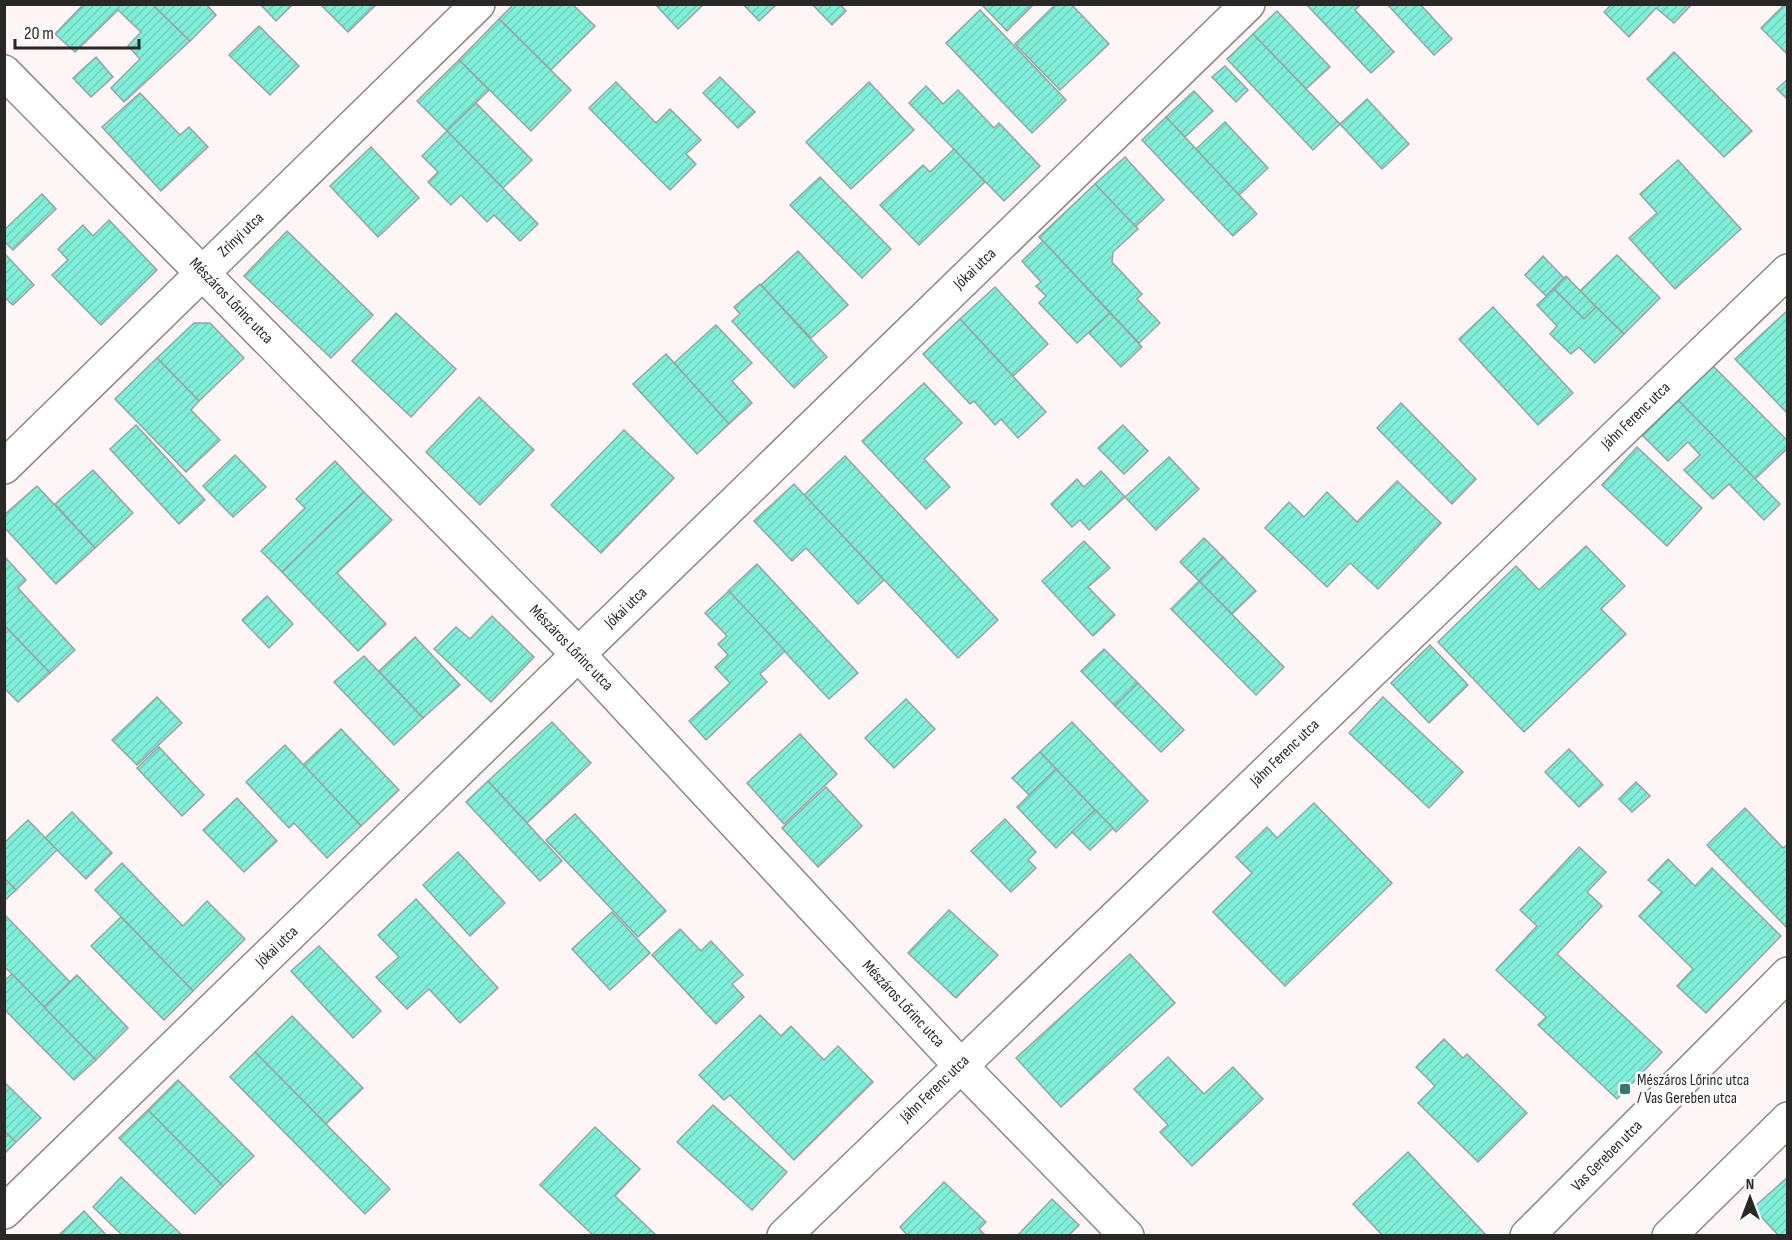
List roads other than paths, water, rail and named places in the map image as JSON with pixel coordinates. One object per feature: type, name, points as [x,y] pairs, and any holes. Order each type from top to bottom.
[{"type":"street","name":"Zrínyi utca","points":[[4,467],[478,4]]},
{"type":"street","name":"Jókai utca","points":[[4,1212],[1248,4]]},
{"type":"street","name":"Mészáros Lőrinc utca","points":[[4,72],[578,654],[960,1065],[1127,1236]]},
{"type":"street","name":"Jáhn Ferenc utca","points":[[784,1236],[1788,271]]},
{"type":"street","name":"Vas Gereben utca","points":[[1527,1236],[1788,974]]},
{"type":"street","points":[[1669,1236],[1788,1119]]},
{"type":"place","name":"Mészáros Lőrinc utca / Vas Gereben utca","points":[[1625,1089]]}]
